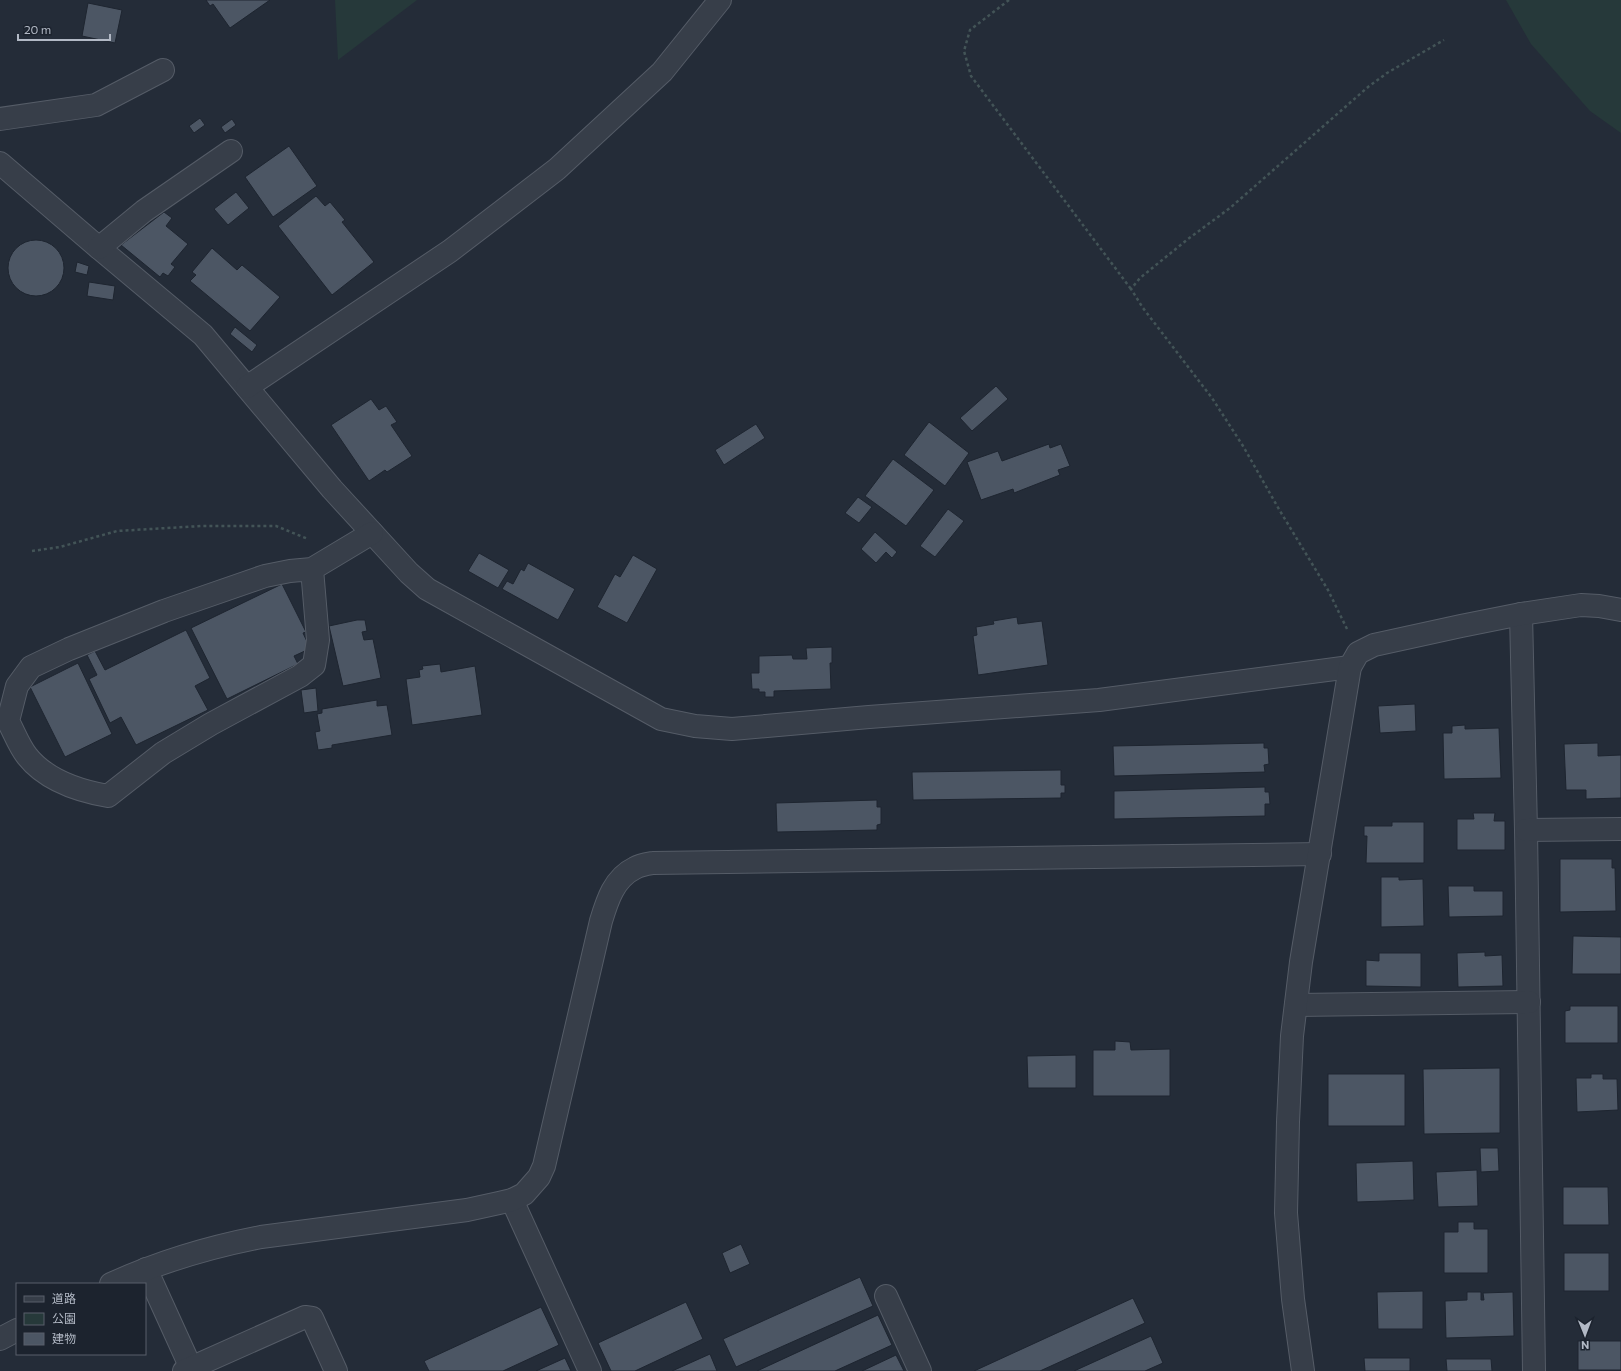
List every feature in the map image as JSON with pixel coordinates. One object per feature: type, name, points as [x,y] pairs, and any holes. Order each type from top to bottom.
[{"type":"street","points":[[247,387],[450,251],[557,169],[662,72],[720,0]]},
{"type":"street","points":[[0,119],[96,105],[163,70]]},
{"type":"street","points":[[99,248],[144,211],[231,151]]},
{"type":"street","points":[[0,163],[203,335],[332,489],[409,573],[427,589],[661,719],[695,726],[732,729],[1099,700],[1354,660],[1374,645],[1521,614],[1581,605],[1599,606],[1621,610]]},
{"type":"street","points":[[312,569],[318,640],[314,665],[300,676],[212,724],[163,753],[108,796],[87,793],[47,775],[26,756],[8,721],[17,686],[31,667],[69,649],[164,611],[265,576],[290,571],[312,569],[372,533]]},
{"type":"street","points":[[1521,614],[1526,830],[1534,1371]]},
{"type":"street","points":[[1303,1371],[1293,1299],[1286,1213],[1292,1036],[1301,962],[1354,660]]},
{"type":"street","points":[[1526,830],[1621,829]]},
{"type":"street","points":[[113,1283],[146,1269],[214,1247],[255,1238],[467,1210],[512,1200],[524,1194],[533,1185],[544,1166],[601,921],[609,896],[624,875],[635,868],[653,863],[1320,854]]},
{"type":"street","points":[[1296,1005],[1528,1002]]},
{"type":"street","points":[[512,1200],[590,1371]]},
{"type":"street","points":[[146,1269],[188,1369],[304,1316],[312,1318],[336,1371]]},
{"type":"street","points":[[886,1296],[920,1371]]},
{"type":"street","points":[[0,1339],[16,1331]]},
{"type":"path","points":[[1009,0],[970,30],[964,51],[971,76],[1131,289],[1143,308],[1212,398],[1243,446],[1328,590],[1354,660]]},
{"type":"path","points":[[1131,289],[1140,278],[1230,208],[1368,87],[1387,73],[1444,40]]},
{"type":"path","points":[[32,551],[60,547],[117,531],[201,526],[276,526],[305,536],[333,557]]},
{"type":"green space","points":[[335,0],[417,0],[338,60]]},
{"type":"green space","points":[[1506,0],[1621,0],[1621,133],[1590,111],[1531,44]]},
{"type":"building","points":[[206,0],[270,0],[230,28],[213,4],[210,6]]},
{"type":"building","points":[[88,3],[122,10],[115,43],[82,36]]},
{"type":"building","points":[[200,118],[205,125],[194,133],[189,126]]},
{"type":"building","points":[[232,119],[236,125],[225,133],[221,127]]},
{"type":"building","points":[[289,146],[317,186],[273,217],[245,177]]},
{"type":"building","points":[[236,192],[249,208],[228,225],[214,209]]},
{"type":"building","points":[[316,196],[325,206],[330,202],[345,220],[342,222],[374,262],[332,295],[278,226]]},
{"type":"building","points":[[164,212],[172,218],[166,226],[188,244],[171,264],[175,267],[168,276],[163,273],[160,277],[121,245]]},
{"type":"building","points":[[36,240],[47,242],[56,248],[62,257],[64,268],[62,279],[56,288],[47,294],[36,296],[25,294],[16,288],[10,279],[8,268],[10,257],[16,248],[25,242]]},
{"type":"building","points":[[212,248],[237,270],[242,265],[280,297],[250,331],[190,281],[196,275],[192,272]]},
{"type":"building","points":[[77,262],[89,266],[87,275],[75,272]]},
{"type":"building","points":[[89,282],[115,286],[113,300],[87,296]]},
{"type":"building","points":[[235,327],[257,345],[252,352],[230,334]]},
{"type":"building","points":[[996,386],[1008,399],[972,431],[960,418]]},
{"type":"building","points":[[371,399],[379,410],[386,406],[397,422],[391,425],[412,456],[387,472],[385,470],[369,481],[331,425]]},
{"type":"building","points":[[929,422],[969,453],[945,486],[904,455]]},
{"type":"building","points":[[756,424],[765,438],[724,465],[715,450]]},
{"type":"building","points":[[1049,444],[1050,448],[1061,444],[1070,466],[1058,470],[1060,475],[1014,493],[1013,489],[981,500],[967,462],[998,451],[1002,461]]},
{"type":"building","points":[[893,459],[934,490],[906,526],[865,496]]},
{"type":"building","points":[[858,497],[872,507],[859,523],[845,513]]},
{"type":"building","points":[[948,509],[964,521],[935,557],[920,546]]},
{"type":"building","points":[[875,532],[897,552],[892,558],[886,552],[876,563],[861,549]]},
{"type":"building","points":[[479,553],[509,570],[498,588],[468,571]]},
{"type":"building","points":[[633,555],[657,569],[627,623],[597,607],[615,574],[620,577]]},
{"type":"building","points":[[528,563],[575,589],[558,620],[502,589],[507,581],[513,584],[521,569],[524,571]]},
{"type":"building","points":[[282,584],[306,632],[303,633],[309,646],[307,650],[294,656],[298,664],[227,699],[191,628]]},
{"type":"building","points":[[1017,617],[1018,624],[1042,621],[1048,665],[978,675],[973,636],[977,635],[976,627],[994,624],[993,621]]},
{"type":"building","points":[[357,620],[365,620],[367,631],[362,632],[364,640],[373,639],[381,678],[343,686],[329,626]]},
{"type":"building","points":[[186,630],[210,678],[195,686],[208,710],[136,745],[121,717],[110,723],[89,679],[97,675],[87,655],[95,651],[105,670]]},
{"type":"building","points":[[832,647],[832,663],[830,663],[831,689],[774,691],[774,697],[765,697],[765,692],[759,692],[759,689],[752,689],[751,673],[759,673],[759,656],[792,655],[793,659],[807,659],[806,648]]},
{"type":"building","points":[[78,663],[112,734],[65,757],[30,687]]},
{"type":"building","points":[[440,664],[441,672],[475,666],[482,715],[412,725],[406,679],[420,677],[419,670],[423,669],[422,666]]},
{"type":"building","points":[[316,688],[318,711],[304,713],[301,690]]},
{"type":"building","points":[[377,700],[377,706],[387,705],[392,735],[332,745],[332,748],[318,750],[315,732],[320,731],[317,714],[322,713],[322,709]]},
{"type":"building","points":[[1415,704],[1416,731],[1380,733],[1378,706]]},
{"type":"building","points":[[1465,725],[1465,729],[1499,728],[1501,778],[1444,779],[1443,733],[1452,733],[1452,726]]},
{"type":"building","points":[[1264,743],[1264,748],[1268,748],[1269,764],[1264,765],[1265,772],[1114,776],[1113,746]]},
{"type":"building","points":[[1598,743],[1598,756],[1621,755],[1621,798],[1586,799],[1586,790],[1566,790],[1564,744]]},
{"type":"building","points":[[1061,770],[1061,785],[1065,785],[1065,793],[1061,793],[1061,798],[913,800],[912,772]]},
{"type":"building","points":[[1265,787],[1265,792],[1269,792],[1270,804],[1265,804],[1265,816],[1114,819],[1114,791]]},
{"type":"building","points":[[877,800],[877,807],[881,807],[881,824],[877,825],[877,830],[777,832],[776,803]]},
{"type":"building","points":[[1473,813],[1495,813],[1494,821],[1505,821],[1505,850],[1457,850],[1457,819],[1474,819]]},
{"type":"building","points":[[1392,822],[1424,822],[1424,863],[1366,863],[1367,836],[1364,836],[1364,826],[1392,826]]},
{"type":"building","points":[[1560,859],[1612,859],[1612,868],[1615,868],[1616,911],[1560,912]]},
{"type":"building","points":[[1381,877],[1399,877],[1399,880],[1423,879],[1424,926],[1381,927]]},
{"type":"building","points":[[1448,886],[1474,886],[1474,891],[1503,891],[1503,916],[1449,917]]},
{"type":"building","points":[[1573,936],[1621,937],[1621,974],[1572,974]]},
{"type":"building","points":[[1485,952],[1485,956],[1502,955],[1503,986],[1458,987],[1457,953]]},
{"type":"building","points":[[1379,953],[1421,953],[1421,987],[1366,986],[1366,960],[1379,961]]},
{"type":"building","points":[[1570,1006],[1618,1006],[1618,1043],[1565,1043],[1565,1011],[1570,1010]]},
{"type":"building","points":[[1115,1041],[1130,1042],[1131,1050],[1170,1049],[1170,1096],[1093,1096],[1093,1050],[1115,1050]]},
{"type":"building","points":[[1076,1055],[1076,1088],[1028,1088],[1027,1056]]},
{"type":"building","points":[[1500,1068],[1500,1133],[1424,1134],[1423,1069]]},
{"type":"building","points":[[1328,1074],[1405,1074],[1405,1126],[1328,1126]]},
{"type":"building","points":[[1591,1074],[1603,1074],[1603,1079],[1617,1079],[1618,1110],[1577,1112],[1576,1078],[1591,1078]]},
{"type":"building","points":[[1480,1148],[1498,1148],[1499,1171],[1481,1172]]},
{"type":"building","points":[[1413,1161],[1414,1200],[1357,1202],[1356,1163]]},
{"type":"building","points":[[1477,1170],[1478,1206],[1438,1207],[1436,1172]]},
{"type":"building","points":[[1563,1187],[1608,1187],[1609,1225],[1563,1225]]},
{"type":"building","points":[[1458,1222],[1474,1222],[1474,1229],[1488,1229],[1488,1273],[1444,1273],[1444,1232],[1458,1232]]},
{"type":"building","points":[[741,1244],[750,1264],[730,1273],[722,1253]]},
{"type":"building","points":[[1564,1253],[1609,1253],[1609,1291],[1564,1291]]},
{"type":"building","points":[[860,1277],[873,1306],[736,1367],[723,1339]]},
{"type":"building","points":[[1423,1291],[1423,1329],[1378,1329],[1377,1292]]},
{"type":"building","points":[[1467,1292],[1481,1292],[1481,1300],[1484,1300],[1483,1293],[1513,1292],[1514,1336],[1446,1338],[1445,1301],[1467,1300]]},
{"type":"building","points":[[1133,1298],[1145,1323],[1040,1371],[974,1371]]},
{"type":"building","points":[[686,1302],[703,1339],[635,1371],[611,1371],[598,1343]]},
{"type":"building","points":[[541,1307],[559,1345],[503,1371],[429,1371],[424,1361]]},
{"type":"building","points":[[878,1315],[892,1345],[835,1371],[757,1371]]},
{"type":"building","points":[[1151,1336],[1163,1363],[1145,1371],[1074,1371]]},
{"type":"building","points":[[1578,1341],[1621,1341],[1621,1370],[1578,1370]]},
{"type":"building","points":[[710,1354],[717,1371],[672,1371]]},
{"type":"building","points":[[896,1355],[904,1371],[862,1371]]},
{"type":"building","points":[[565,1358],[571,1371],[536,1371]]},
{"type":"building","points":[[1364,1358],[1410,1358],[1410,1371],[1365,1371]]},
{"type":"building","points":[[1446,1359],[1491,1359],[1492,1371],[1447,1371]]}]
